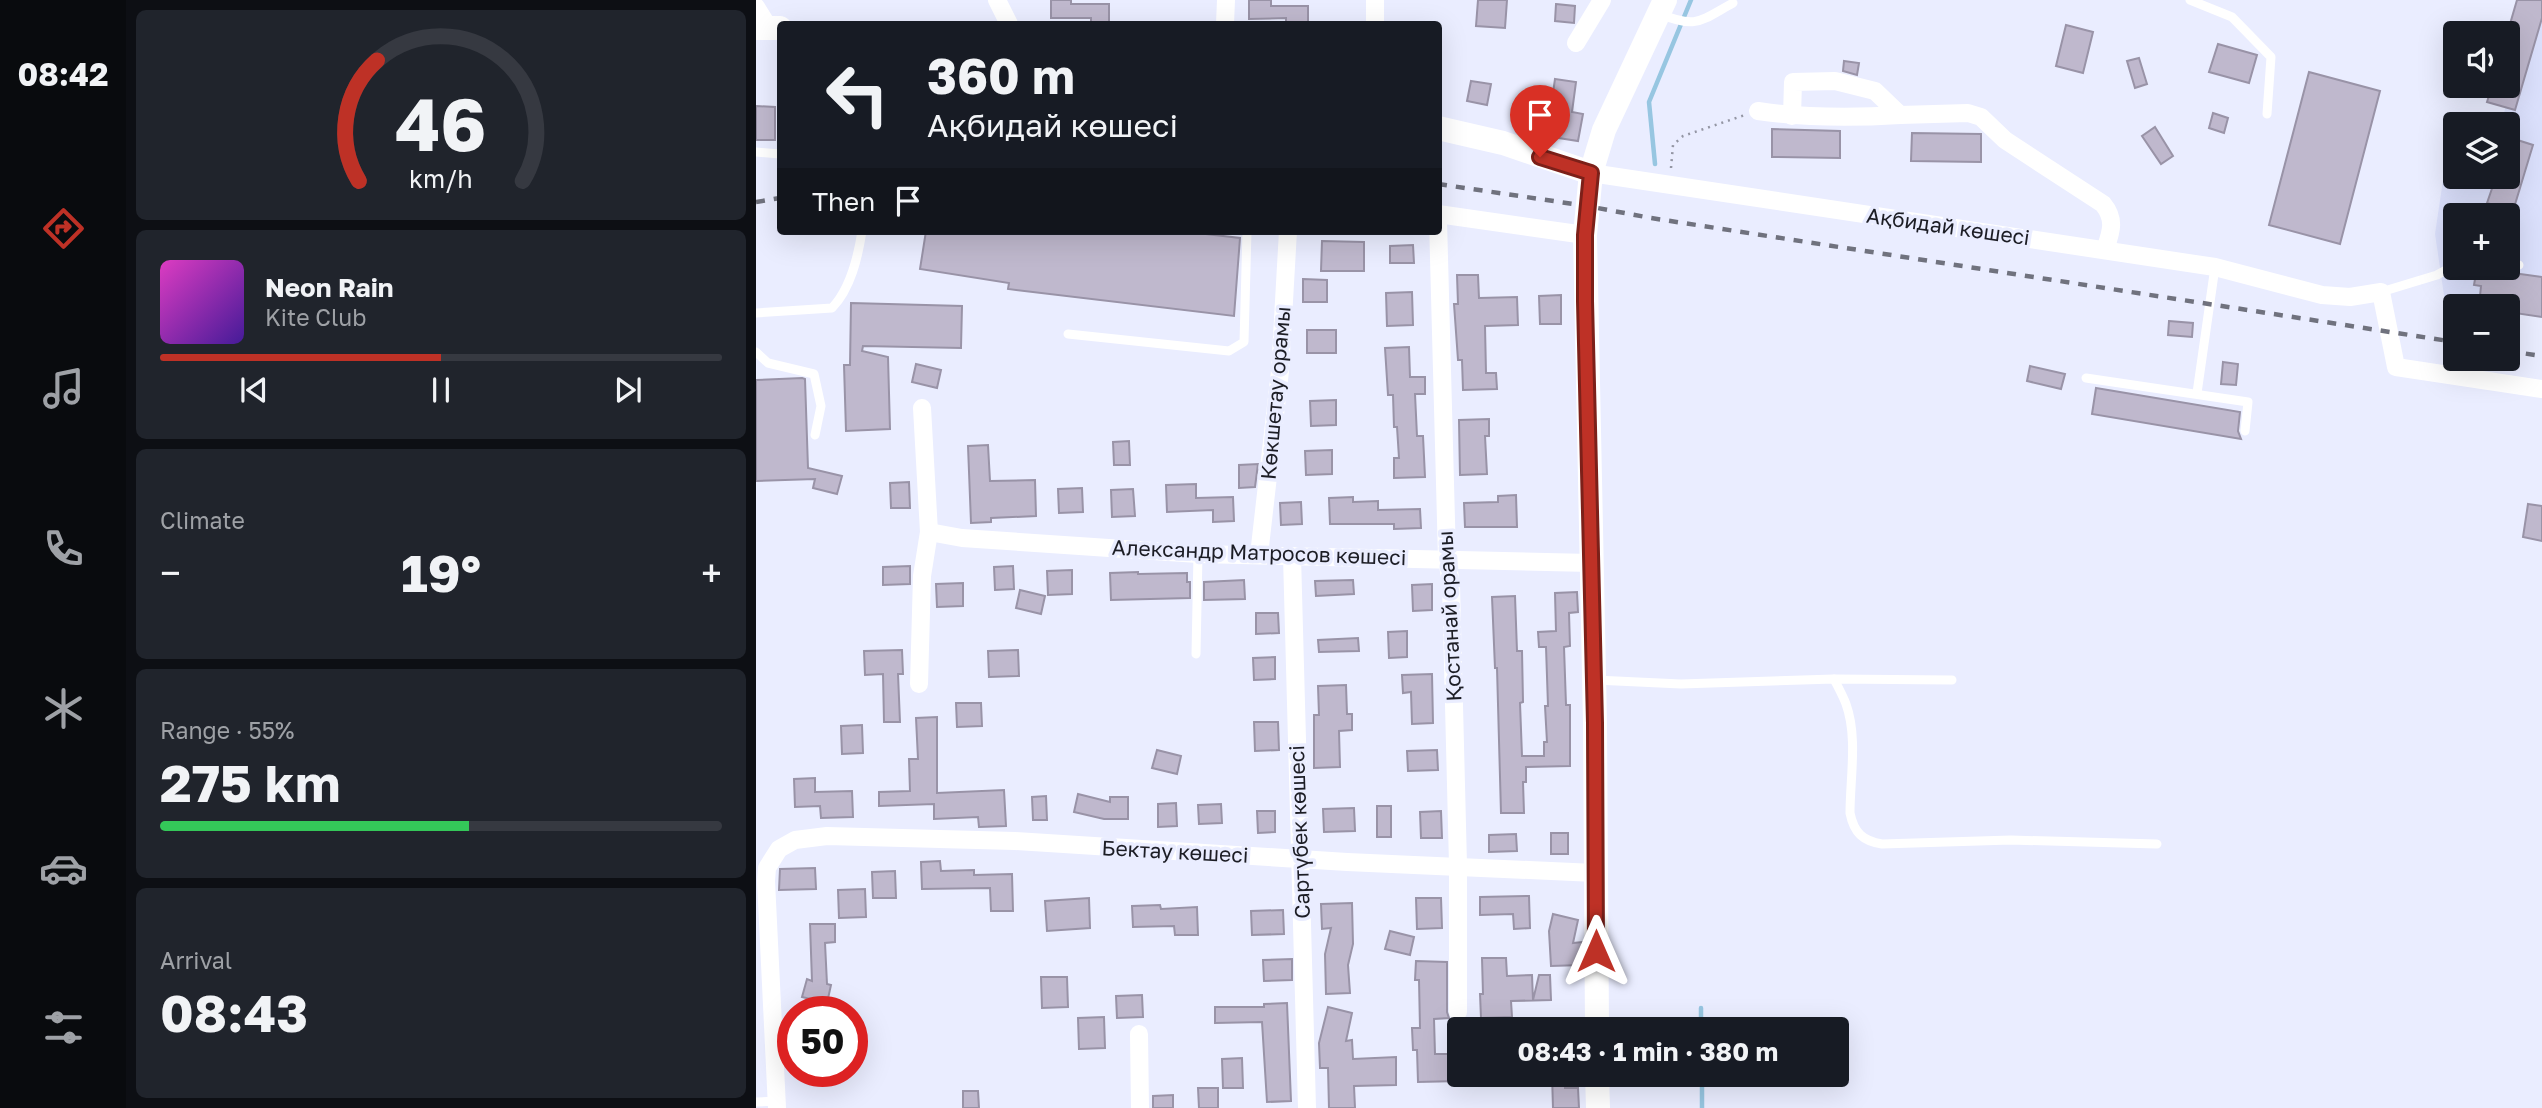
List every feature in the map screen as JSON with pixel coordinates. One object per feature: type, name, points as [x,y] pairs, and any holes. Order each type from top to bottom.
[{"type":"main road","points":[[1597,1017],[1594,680],[1585,235],[1591,173],[1604,130],[1662,6]]},
{"type":"main road","name":"Ақбидай көшесі","points":[[1442,129],[1503,144],[1591,173]]},
{"type":"main road","points":[[1597,1087],[1598,1108]]},
{"type":"street","points":[[997,0],[1008,21]]},
{"type":"street","points":[[1225,21],[1226,0]]},
{"type":"street","points":[[1375,0],[1375,21]]},
{"type":"street","points":[[1576,43],[1602,0]]},
{"type":"street","points":[[756,7],[768,28]]},
{"type":"street","points":[[1792,116],[1793,82],[1807,81],[1835,81],[1875,92],[1900,115]]},
{"type":"street","points":[[1758,111],[1792,116],[1858,117],[1968,113],[1981,117],[2005,140],[2103,204],[2110,212],[2112,227],[2105,250]]},
{"type":"street","name":"Ақбидай көшесі","points":[[1591,173],[2215,267],[2322,295],[2350,297],[2381,292]]},
{"type":"street","points":[[1442,216],[1585,235]]},
{"type":"street","name":"Көкшетау орамы","points":[[1259,555],[1280,371],[1288,235]]},
{"type":"street","name":"Қостанай орамы","points":[[1438,235],[1447,558],[1451,585],[1458,865],[1458,1012]]},
{"type":"street","points":[[2381,292],[2396,367],[2542,389]]},
{"type":"street","points":[[919,684],[922,576],[929,532],[922,408]]},
{"type":"street","name":"Александр Матросов көшесі","points":[[929,532],[962,538],[1198,554],[1591,563]]},
{"type":"street","name":"Сартүбек көшесі","points":[[1292,556],[1307,1108]]},
{"type":"street","name":"Бектау көшесі","points":[[763,878],[779,849],[795,840],[827,836],[1016,841],[1301,859],[1595,873]]},
{"type":"street","points":[[763,878],[777,1104]]},
{"type":"street","points":[[1139,1034],[1140,1108]]},
{"type":"lane","points":[[2190,0],[2232,17],[2271,57],[2267,114]]},
{"type":"lane","points":[[1662,6],[1682,23],[1693,23],[1733,3]]},
{"type":"lane","points":[[756,152],[777,154]]},
{"type":"lane","points":[[756,313],[832,308],[842,298],[855,266],[861,235]]},
{"type":"lane","points":[[1068,334],[1229,351],[1244,342],[1247,235]]},
{"type":"lane","points":[[2197,393],[2215,267]]},
{"type":"lane","name":"Ақбидай көшесі","points":[[2381,292],[2443,272]]},
{"type":"lane","points":[[756,352],[768,363],[814,374],[821,406],[815,435]]},
{"type":"lane","points":[[2086,378],[2248,402],[2245,431]]},
{"type":"lane","points":[[1196,654],[1198,554]]},
{"type":"lane","points":[[1594,680],[1681,684],[1834,679],[1952,680]]},
{"type":"lane","points":[[1834,679],[1850,720],[1852,824],[1858,835],[1869,842],[1882,844],[2011,840],[2157,844]]},
{"type":"lane","points":[[756,1102],[777,1104]]},
{"type":"path","points":[[1670,185],[1673,145],[1683,136],[1758,111]]},
{"type":"shaded area","points":[[2532,0],[2542,0],[2542,316],[2520,313],[2520,294],[2444,294],[2435,234],[2443,180],[2443,189],[2520,189],[2520,112],[2504,112],[2508,98],[2520,98],[2520,48]]},
{"type":"building","points":[[1051,0],[1071,0],[1071,4],[1109,4],[1109,21],[1051,18]]},
{"type":"building","points":[[1249,0],[1271,0],[1271,6],[1308,6],[1308,21],[1286,21],[1286,18],[1249,19]]},
{"type":"building","points":[[1478,0],[1507,0],[1505,28],[1476,26]]},
{"type":"building","points":[[2517,0],[2542,0],[2542,18],[2520,93],[2520,21],[2511,21]]},
{"type":"building","points":[[1556,4],[1575,6],[1574,23],[1555,21]]},
{"type":"building","points":[[2066,25],[2093,32],[2083,73],[2056,66]]},
{"type":"building","points":[[2218,44],[2257,55],[2249,83],[2209,72]]},
{"type":"building","points":[[2139,58],[2147,84],[2135,88],[2127,61]]},
{"type":"building","points":[[1844,61],[1859,63],[1857,75],[1843,71]]},
{"type":"building","points":[[2309,72],[2380,91],[2340,244],[2269,225]]},
{"type":"building","points":[[1555,79],[1576,82],[1572,112],[1583,114],[1578,141],[1539,135],[1543,113],[1550,114]]},
{"type":"building","points":[[1471,81],[1491,84],[1487,105],[1467,101]]},
{"type":"building","points":[[2488,98],[2519,98],[2515,110],[2487,102]]},
{"type":"building","points":[[756,106],[775,107],[775,140],[756,140]]},
{"type":"building","points":[[2213,113],[2228,118],[2224,133],[2209,128]]},
{"type":"building","points":[[2155,127],[2173,156],[2161,164],[2142,136]]},
{"type":"building","points":[[1772,129],[1840,131],[1840,158],[1772,157]]},
{"type":"building","points":[[1912,133],[1981,134],[1981,162],[1911,161]]},
{"type":"building","points":[[2520,141],[2533,145],[2520,188]]},
{"type":"building","points":[[2492,189],[2520,189],[2515,203],[2487,203]]},
{"type":"building","points":[[925,235],[1214,235],[1240,238],[1234,316],[1008,289],[1009,283],[920,269]]},
{"type":"building","points":[[1322,241],[1364,242],[1364,271],[1321,271]]},
{"type":"building","points":[[1413,245],[1414,263],[1390,263],[1390,246]]},
{"type":"building","points":[[2520,274],[2542,277],[2542,317],[2520,314],[2520,294],[2480,294],[2481,286],[2474,285],[2475,280],[2520,280]]},
{"type":"building","points":[[1457,275],[1478,275],[1479,298],[1517,297],[1518,325],[1485,326],[1486,373],[1496,373],[1497,389],[1463,390],[1462,360],[1458,360],[1454,304],[1458,304]]},
{"type":"building","points":[[1303,279],[1327,280],[1327,302],[1303,302]]},
{"type":"building","points":[[1412,292],[1413,325],[1387,326],[1386,293]]},
{"type":"building","points":[[1561,295],[1561,324],[1540,324],[1539,296]]},
{"type":"building","points":[[851,303],[962,306],[961,348],[863,346],[862,351],[888,357],[890,429],[846,431],[844,365],[850,365]]},
{"type":"building","points":[[2169,321],[2193,323],[2192,337],[2168,335]]},
{"type":"building","points":[[1307,330],[1336,330],[1336,353],[1307,353]]},
{"type":"building","points":[[1409,347],[1410,377],[1425,377],[1425,394],[1415,394],[1417,436],[1423,436],[1425,477],[1394,478],[1394,458],[1399,458],[1397,427],[1394,427],[1393,395],[1388,395],[1385,348]]},
{"type":"building","points":[[2223,362],[2238,364],[2236,385],[2221,384]]},
{"type":"building","points":[[916,364],[941,370],[937,388],[912,382]]},
{"type":"building","points":[[2030,366],[2065,374],[2061,389],[2027,381]]},
{"type":"building","points":[[805,379],[808,468],[842,476],[837,494],[813,488],[815,479],[756,481],[756,380]]},
{"type":"building","points":[[2096,388],[2240,412],[2238,431],[2241,439],[2092,414]]},
{"type":"building","points":[[1336,400],[1336,425],[1311,426],[1310,401]]},
{"type":"building","points":[[1489,419],[1489,436],[1485,436],[1487,474],[1460,475],[1459,420]]},
{"type":"building","points":[[1129,441],[1130,465],[1114,465],[1113,442]]},
{"type":"building","points":[[988,445],[990,481],[1035,480],[1036,516],[991,518],[991,522],[971,523],[968,446]]},
{"type":"building","points":[[1332,450],[1332,474],[1306,475],[1305,451]]},
{"type":"building","points":[[1258,464],[1255,487],[1239,488],[1239,465]]},
{"type":"building","points":[[909,482],[910,508],[891,508],[890,483]]},
{"type":"building","points":[[1196,484],[1196,498],[1233,497],[1234,521],[1213,522],[1213,510],[1167,512],[1166,485]]},
{"type":"building","points":[[1082,488],[1083,512],[1059,513],[1058,489]]},
{"type":"building","points":[[1133,489],[1135,516],[1112,517],[1111,490]]},
{"type":"building","points":[[1516,495],[1517,527],[1465,527],[1464,503],[1498,502],[1498,496]]},
{"type":"building","points":[[1353,497],[1353,502],[1378,501],[1378,510],[1420,509],[1421,528],[1394,529],[1394,524],[1330,524],[1329,498]]},
{"type":"building","points":[[1301,502],[1302,524],[1281,525],[1280,503]]},
{"type":"building","points":[[2528,504],[2542,506],[2542,541],[2523,537]]},
{"type":"building","points":[[910,566],[910,584],[883,585],[883,567]]},
{"type":"building","points":[[1013,566],[1014,589],[995,590],[994,567]]},
{"type":"building","points":[[1072,570],[1072,594],[1048,595],[1047,571]]},
{"type":"building","points":[[1110,573],[1187,573],[1190,598],[1111,600]]},
{"type":"building","points":[[1244,580],[1245,599],[1204,600],[1204,582]]},
{"type":"building","points":[[1353,580],[1354,594],[1316,596],[1315,581]]},
{"type":"building","points":[[963,583],[963,606],[937,607],[936,584]]},
{"type":"building","points":[[1432,584],[1432,610],[1413,611],[1412,585]]},
{"type":"building","points":[[1020,590],[1045,596],[1041,614],[1016,608]]},
{"type":"building","points":[[1577,592],[1578,612],[1569,613],[1570,646],[1564,647],[1566,705],[1570,705],[1570,766],[1526,767],[1526,782],[1523,782],[1524,813],[1501,813],[1492,597],[1515,596],[1517,651],[1522,651],[1522,756],[1544,756],[1544,742],[1547,742],[1545,706],[1548,706],[1546,647],[1539,647],[1538,632],[1556,631],[1555,593]]},
{"type":"building","points":[[1256,613],[1278,613],[1279,633],[1256,634]]},
{"type":"building","points":[[1407,631],[1407,657],[1389,658],[1388,632]]},
{"type":"building","points":[[1358,638],[1359,651],[1319,652],[1318,640]]},
{"type":"building","points":[[902,650],[903,674],[898,674],[900,722],[884,722],[883,674],[865,675],[864,651]]},
{"type":"building","points":[[1018,650],[1019,676],[989,677],[988,651]]},
{"type":"building","points":[[1275,657],[1275,679],[1254,680],[1253,658]]},
{"type":"building","points":[[1432,674],[1433,723],[1412,724],[1411,692],[1403,693],[1402,675]]},
{"type":"building","points":[[1346,685],[1347,714],[1352,714],[1352,730],[1339,731],[1340,767],[1314,768],[1314,715],[1319,715],[1318,686]]},
{"type":"building","points":[[956,703],[981,703],[982,726],[957,727]]},
{"type":"building","points":[[937,717],[937,793],[1004,790],[1006,826],[979,827],[978,817],[934,819],[934,804],[879,806],[879,792],[910,791],[909,759],[918,759],[916,718]]},
{"type":"building","points":[[1254,722],[1278,722],[1279,750],[1255,751]]},
{"type":"building","points":[[862,725],[863,753],[842,754],[841,726]]},
{"type":"building","points":[[1157,750],[1181,756],[1177,774],[1152,768]]},
{"type":"building","points":[[1437,750],[1438,770],[1408,771],[1407,751]]},
{"type":"building","points":[[815,778],[815,792],[852,791],[853,817],[821,818],[820,806],[795,807],[794,779]]},
{"type":"building","points":[[1078,794],[1110,802],[1110,797],[1128,797],[1128,819],[1104,819],[1074,812]]},
{"type":"building","points":[[1046,796],[1047,820],[1033,820],[1032,797]]},
{"type":"building","points":[[1176,803],[1177,826],[1158,827],[1158,804]]},
{"type":"building","points":[[1221,804],[1222,823],[1199,824],[1198,805]]},
{"type":"building","points":[[1377,806],[1391,806],[1391,837],[1377,837]]},
{"type":"building","points":[[1354,808],[1355,831],[1324,832],[1323,809]]},
{"type":"building","points":[[1257,811],[1275,811],[1275,832],[1258,833]]},
{"type":"building","points":[[1441,811],[1442,838],[1421,838],[1420,812]]},
{"type":"building","points":[[1551,833],[1568,833],[1568,854],[1551,854]]},
{"type":"building","points":[[1516,834],[1517,851],[1489,852],[1489,835]]},
{"type":"building","points":[[940,861],[941,871],[974,870],[974,875],[1012,874],[1013,911],[991,911],[990,888],[922,889],[921,862]]},
{"type":"building","points":[[815,868],[816,889],[779,890],[780,869]]},
{"type":"building","points":[[895,871],[896,898],[873,898],[872,872]]},
{"type":"building","points":[[865,889],[866,917],[839,918],[838,890]]},
{"type":"building","points":[[1529,896],[1530,928],[1514,929],[1513,914],[1480,915],[1480,897]]},
{"type":"building","points":[[1089,898],[1090,928],[1047,931],[1045,901]]},
{"type":"building","points":[[1416,898],[1441,898],[1442,928],[1417,929]]},
{"type":"building","points":[[1352,903],[1353,944],[1348,965],[1350,993],[1326,994],[1325,954],[1331,928],[1322,929],[1321,904]]},
{"type":"building","points":[[1160,905],[1161,909],[1197,907],[1198,935],[1175,935],[1174,926],[1133,927],[1132,906]]},
{"type":"building","points":[[1283,910],[1284,934],[1252,935],[1251,911]]},
{"type":"building","points":[[1553,914],[1578,920],[1573,943],[1582,942],[1582,965],[1551,966],[1549,931]]},
{"type":"building","points":[[810,924],[835,924],[835,942],[825,943],[827,984],[831,985],[829,996],[802,996],[807,979],[812,981]]},
{"type":"building","points":[[1390,931],[1414,937],[1410,955],[1385,949]]},
{"type":"building","points":[[1482,958],[1506,958],[1507,976],[1532,975],[1533,1000],[1539,975],[1550,975],[1551,1000],[1511,1001],[1512,1017],[1481,1017],[1480,994],[1483,994]]},
{"type":"building","points":[[1292,959],[1292,980],[1264,981],[1263,960]]},
{"type":"building","points":[[1416,961],[1447,962],[1449,1017],[1434,1019],[1435,1054],[1447,1054],[1447,1081],[1418,1082],[1417,1050],[1413,1050],[1412,1028],[1420,1028],[1419,980],[1415,980]]},
{"type":"building","points":[[1041,977],[1067,977],[1068,1007],[1042,1008]]},
{"type":"building","points":[[1142,995],[1143,1017],[1117,1018],[1116,996]]},
{"type":"building","points":[[1287,1003],[1291,1101],[1267,1102],[1262,1022],[1215,1023],[1215,1007],[1264,1007],[1264,1004]]},
{"type":"building","points":[[1328,1007],[1352,1013],[1346,1041],[1352,1040],[1353,1059],[1396,1057],[1396,1085],[1354,1086],[1355,1108],[1329,1108],[1328,1068],[1320,1068],[1319,1043]]},
{"type":"building","points":[[1104,1017],[1105,1048],[1079,1049],[1078,1018]]},
{"type":"building","points":[[1242,1058],[1243,1088],[1223,1088],[1222,1059]]},
{"type":"building","points":[[1552,1087],[1578,1088],[1579,1108],[1553,1108]]},
{"type":"building","points":[[1198,1088],[1218,1088],[1218,1108],[1199,1108]]},
{"type":"building","points":[[963,1091],[978,1091],[979,1108],[963,1108]]},
{"type":"building","points":[[1173,1095],[1173,1108],[1153,1108],[1153,1096]]},
{"type":"waterway","points":[[1655,164],[1649,102],[1691,0]]},
{"type":"waterway","points":[[1701,1008],[1701,1017]]},
{"type":"waterway","points":[[1702,1087],[1702,1108]]},
{"type":"railway","points":[[1442,185],[2443,340]]},
{"type":"railway","points":[[756,202],[777,198]]},
{"type":"railway","points":[[2520,353],[2542,356]]},
{"type":"route","points":[[1540,157],[1591,173],[1585,235],[1585,301],[1595,723],[1596,951]]}]
